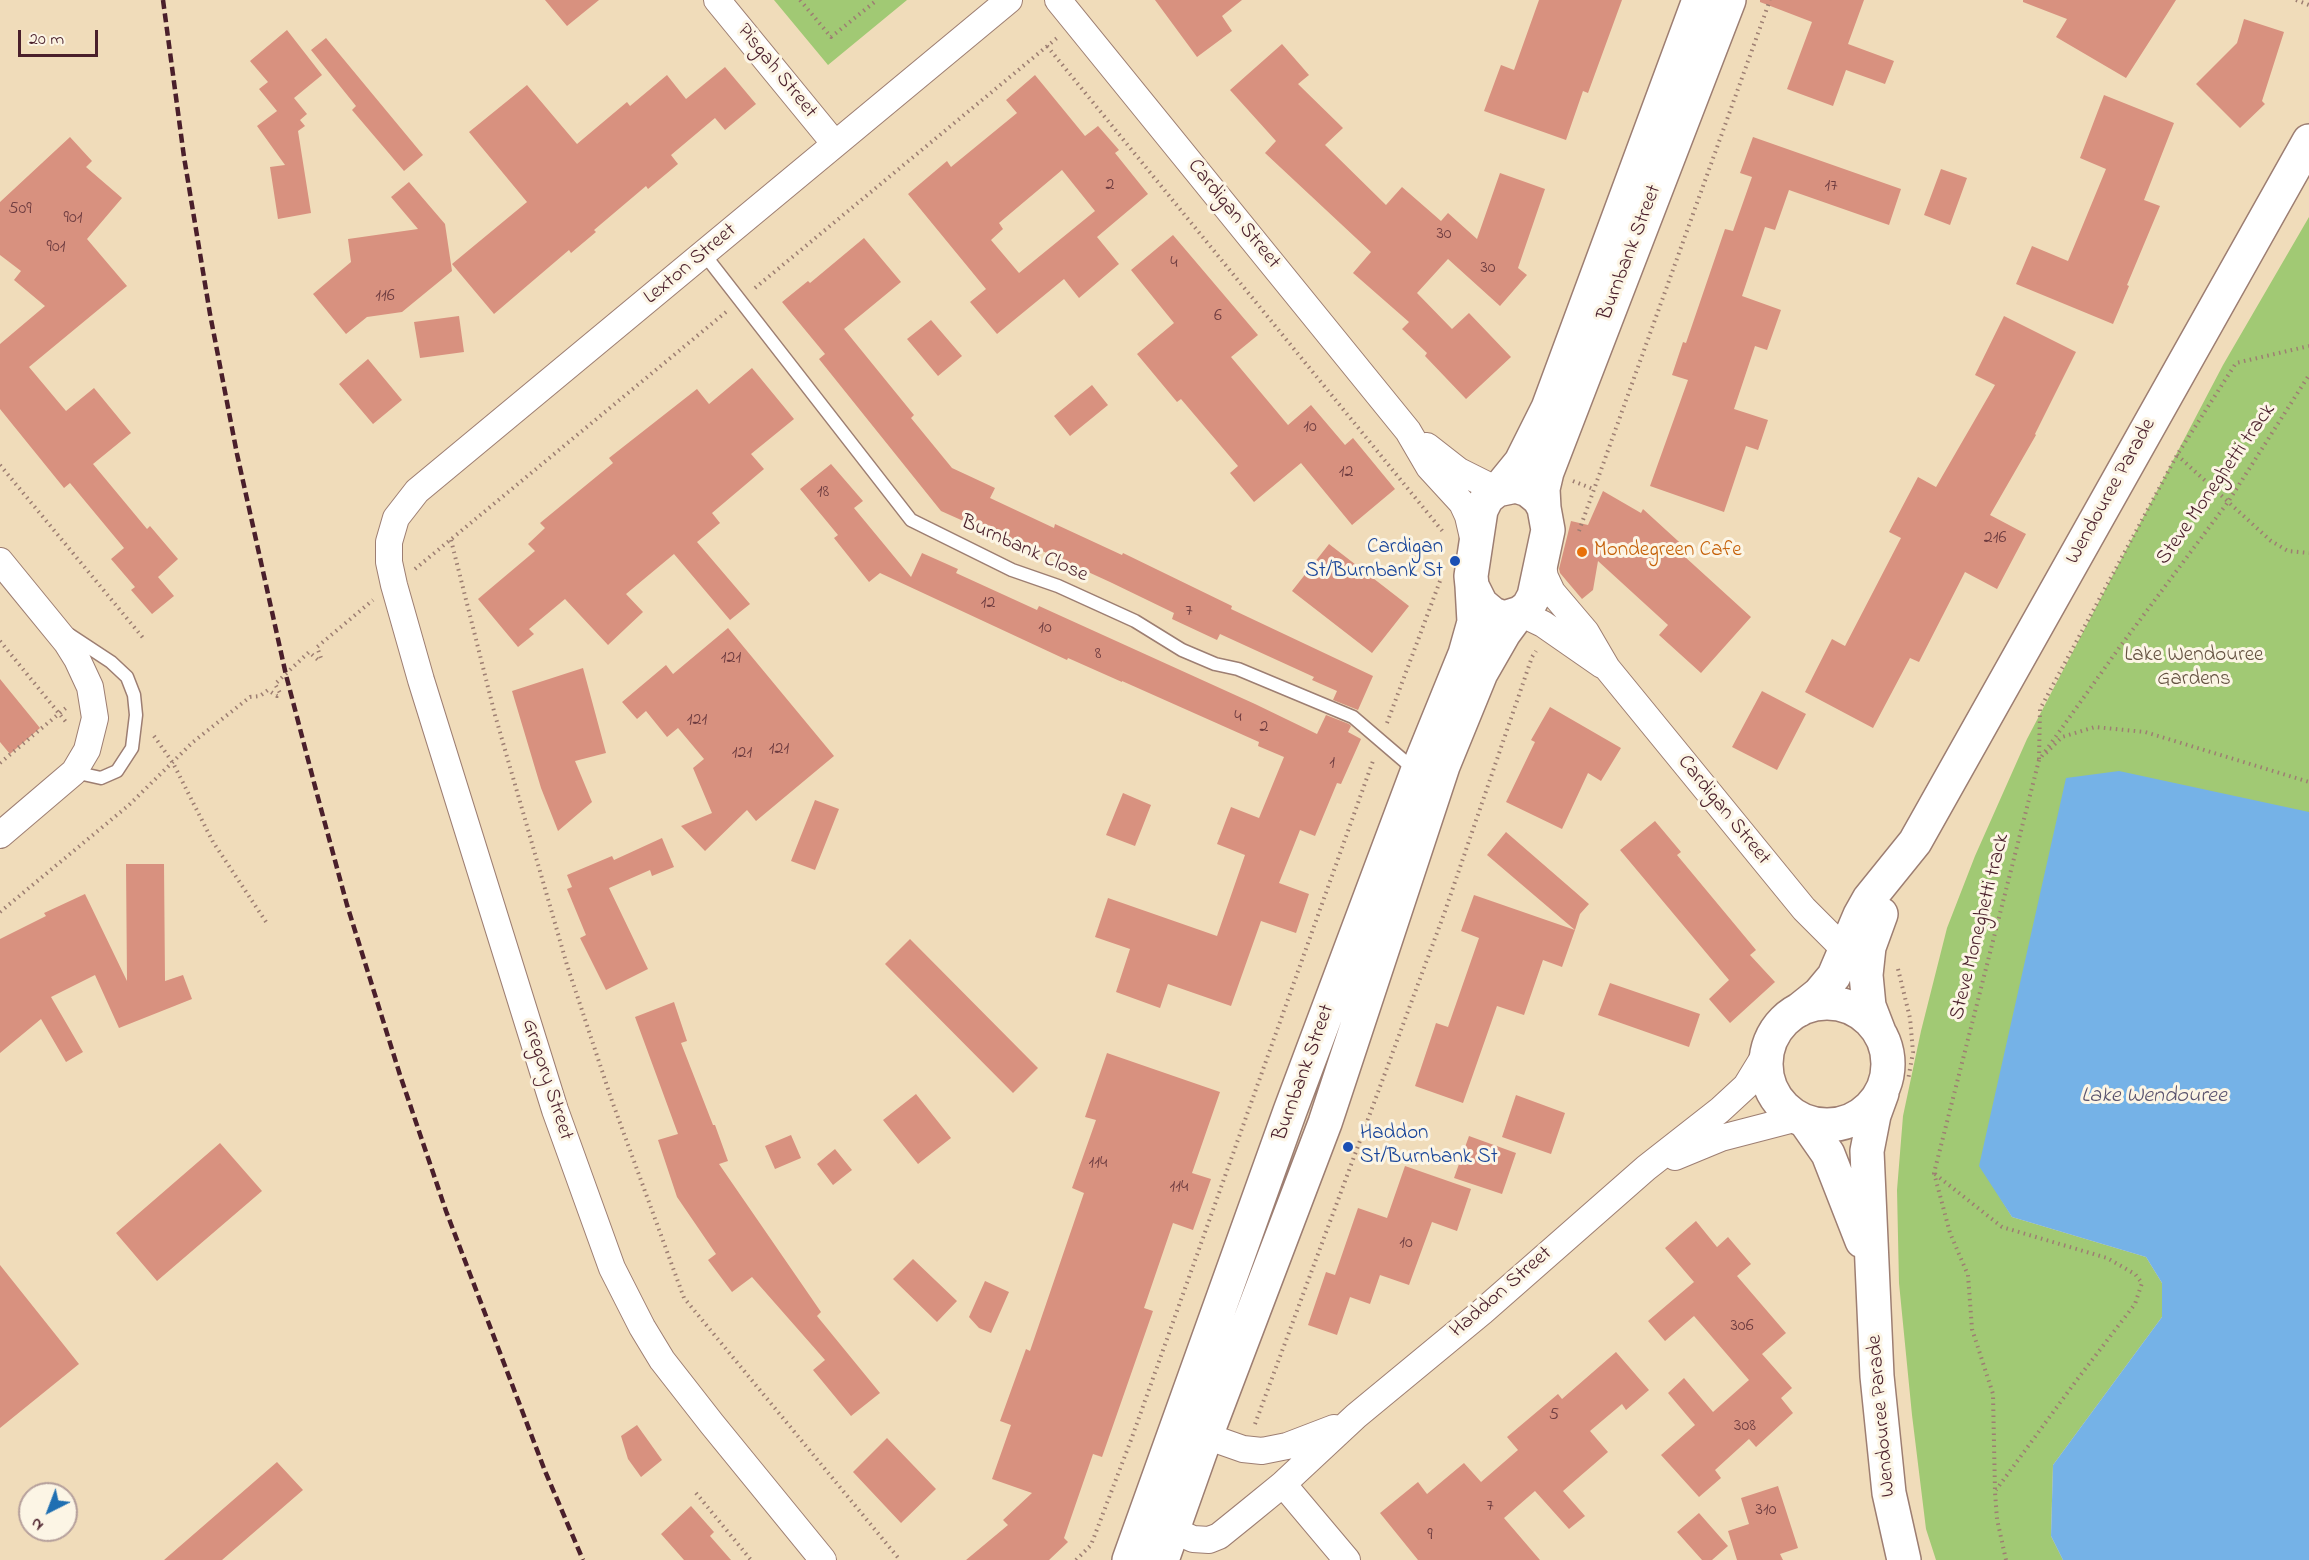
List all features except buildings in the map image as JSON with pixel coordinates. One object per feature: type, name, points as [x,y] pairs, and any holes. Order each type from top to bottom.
[{"type":"main road","name":"Burnbank Street","points":[[1498,489],[1521,462],[1548,408],[1699,0]]},
{"type":"main road","name":"Burnbank Street","points":[[1544,508],[1543,489],[1547,472],[1729,0]]},
{"type":"main road","name":"Wendouree Parade","points":[[1879,1032],[1867,999],[1866,975],[1869,947],[1878,920],[1903,874],[1915,842],[2309,141]]},
{"type":"main road","points":[[1516,486],[1528,490],[1539,498],[1544,508],[1548,530],[1542,562],[1528,607],[1504,618],[1493,614],[1481,604],[1458,579],[1461,543],[1487,498],[1498,489],[1516,486]]},
{"type":"main road","name":"Burnbank Street","points":[[1167,1545],[1192,1430],[1290,1111],[1417,772],[1469,643],[1474,613],[1458,579]]},
{"type":"main road","name":"Burnbank Street","points":[[1129,1560],[1149,1504],[1192,1430],[1325,1123],[1450,748],[1481,672],[1519,613]]},
{"type":"main road","name":"Wendouree Parade","points":[[1799,1010],[1827,986],[1834,976],[1869,899],[1915,842]]},
{"type":"main road","points":[[1821,1003],[1844,1005],[1864,1016],[1879,1032],[1887,1052],[1888,1073],[1882,1093],[1871,1107],[1857,1118],[1840,1124],[1822,1125],[1802,1119],[1783,1106],[1772,1089],[1767,1070],[1768,1050],[1774,1034],[1785,1020],[1799,1010],[1821,1003]]},
{"type":"main road","name":"Wendouree Parade","points":[[1882,1093],[1874,1115],[1867,1150],[1877,1376],[1889,1493],[1904,1560]]},
{"type":"main road","name":"Wendouree Parade","points":[[1802,1119],[1828,1154],[1873,1271]]},
{"type":"main road","name":"Haddon Street","points":[[1149,1504],[1167,1545]]},
{"type":"street","name":"Pisgah Street","points":[[717,0],[835,144]]},
{"type":"street","name":"Lexton Street","points":[[389,542],[396,518],[417,491],[1009,0]]},
{"type":"street","name":"Cardigan Street","points":[[1058,0],[1408,431],[1429,467],[1462,503],[1468,516],[1461,543]]},
{"type":"street","name":"Cardigan Street","points":[[1408,431],[1450,465],[1498,489]]},
{"type":"street","name":"Gregory Street","points":[[389,542],[389,562],[394,585],[424,691],[552,1099],[612,1268],[642,1327],[662,1360],[823,1560]]},
{"type":"street","points":[[0,561],[67,643],[87,679],[93,697],[95,718],[87,750],[74,772],[0,835]]},
{"type":"street","name":"Cardigan Street","points":[[1542,562],[1545,577],[1552,592],[1586,632],[1607,668],[1804,909],[1836,941],[1846,947]]},
{"type":"street","name":"Cardigan Street","points":[[1519,613],[1551,630],[1607,668]]},
{"type":"street","name":"Haddon Street","points":[[1167,1545],[1215,1538],[1283,1484],[1356,1416],[1482,1312],[1646,1168],[1720,1110],[1746,1086],[1768,1050]]},
{"type":"street","name":"Haddon Street","points":[[1646,1168],[1721,1138],[1802,1119]]},
{"type":"street","name":"Haddon Street","points":[[1192,1430],[1243,1449],[1262,1451],[1314,1437],[1356,1416]]},
{"type":"street","points":[[1283,1484],[1347,1560]]},
{"type":"lane","name":"Burnbank Close","points":[[704,254],[911,520],[1012,570],[1058,586],[1135,621],[1182,650],[1215,664],[1238,669],[1353,717],[1417,772]]},
{"type":"lane","points":[[48,620],[111,662],[127,677],[134,695],[136,719],[132,748],[117,771],[101,778],[74,772]]},
{"type":"path","points":[[800,0],[831,37],[877,0]]},
{"type":"path","points":[[1578,534],[1770,0]]},
{"type":"path","points":[[2296,0],[2309,5]]},
{"type":"path","points":[[0,912],[129,805],[193,742],[250,697],[260,696],[268,690],[277,696],[280,693],[275,684],[309,652],[318,660],[321,658],[317,647],[368,603],[394,585],[1076,22]]},
{"type":"path","points":[[1047,46],[1461,543]]},
{"type":"path","points":[[2039,760],[2040,709],[2177,455],[2236,363],[2309,346]]},
{"type":"path","name":"Steve Moneghetti track","points":[[2006,1560],[1997,1519],[1993,1394],[1972,1329],[1968,1275],[1950,1233],[1934,1173],[2039,760],[2228,502],[2309,375]]},
{"type":"path","points":[[2177,455],[2271,541],[2288,551],[2309,553]]},
{"type":"path","points":[[0,465],[144,639]]},
{"type":"path","points":[[451,540],[495,715],[567,965],[612,1101],[684,1298],[900,1560]]},
{"type":"path","points":[[1076,1560],[1091,1545],[1127,1450],[1380,741],[1458,579]]},
{"type":"path","points":[[1252,1430],[1444,914],[1532,657],[1551,630]]},
{"type":"path","points":[[0,641],[69,725]]},
{"type":"path","points":[[0,764],[67,707]]},
{"type":"path","points":[[136,719],[149,731],[172,763],[213,842],[266,922]]},
{"type":"path","points":[[2039,760],[2062,737],[2095,727],[2145,732],[2309,782]]},
{"type":"path","points":[[1934,1173],[2002,1227],[2107,1258],[2135,1274],[2142,1283],[2136,1304],[1995,1492]]},
{"type":"path","points":[[696,1493],[751,1560]]},
{"type":"green space","points":[[774,0],[907,0],[828,65]]},
{"type":"green space","name":"Lake Wendouree Gardens","points":[[2309,217],[2309,1268],[1998,1194],[2012,1217],[2146,1257],[2162,1283],[2162,1317],[2053,1465],[2051,1536],[2063,1560],[1936,1560],[1926,1529],[1912,1415],[1899,1283],[1897,1190],[1903,1116],[1921,1031],[1947,928],[1975,856],[2027,739],[2223,365]]},
{"type":"water","name":"Lake Wendouree","points":[[2119,771],[2309,812],[2309,1560],[2063,1560],[2051,1536],[2053,1465],[2162,1317],[2162,1283],[2146,1257],[2012,1217],[1979,1166],[2066,778]]},
{"type":"railway","points":[[163,0],[184,157],[210,314],[237,454],[286,675],[317,794],[347,905],[400,1075],[446,1211],[545,1471],[583,1560]]},
{"type":"place","name":"Mondegreen Cafe","points":[[1582,552]]},
{"type":"place","name":"Cardigan St/Burnbank St","points":[[1455,561]]},
{"type":"place","name":"Haddon St/Burnbank St","points":[[1348,1147]]}]
